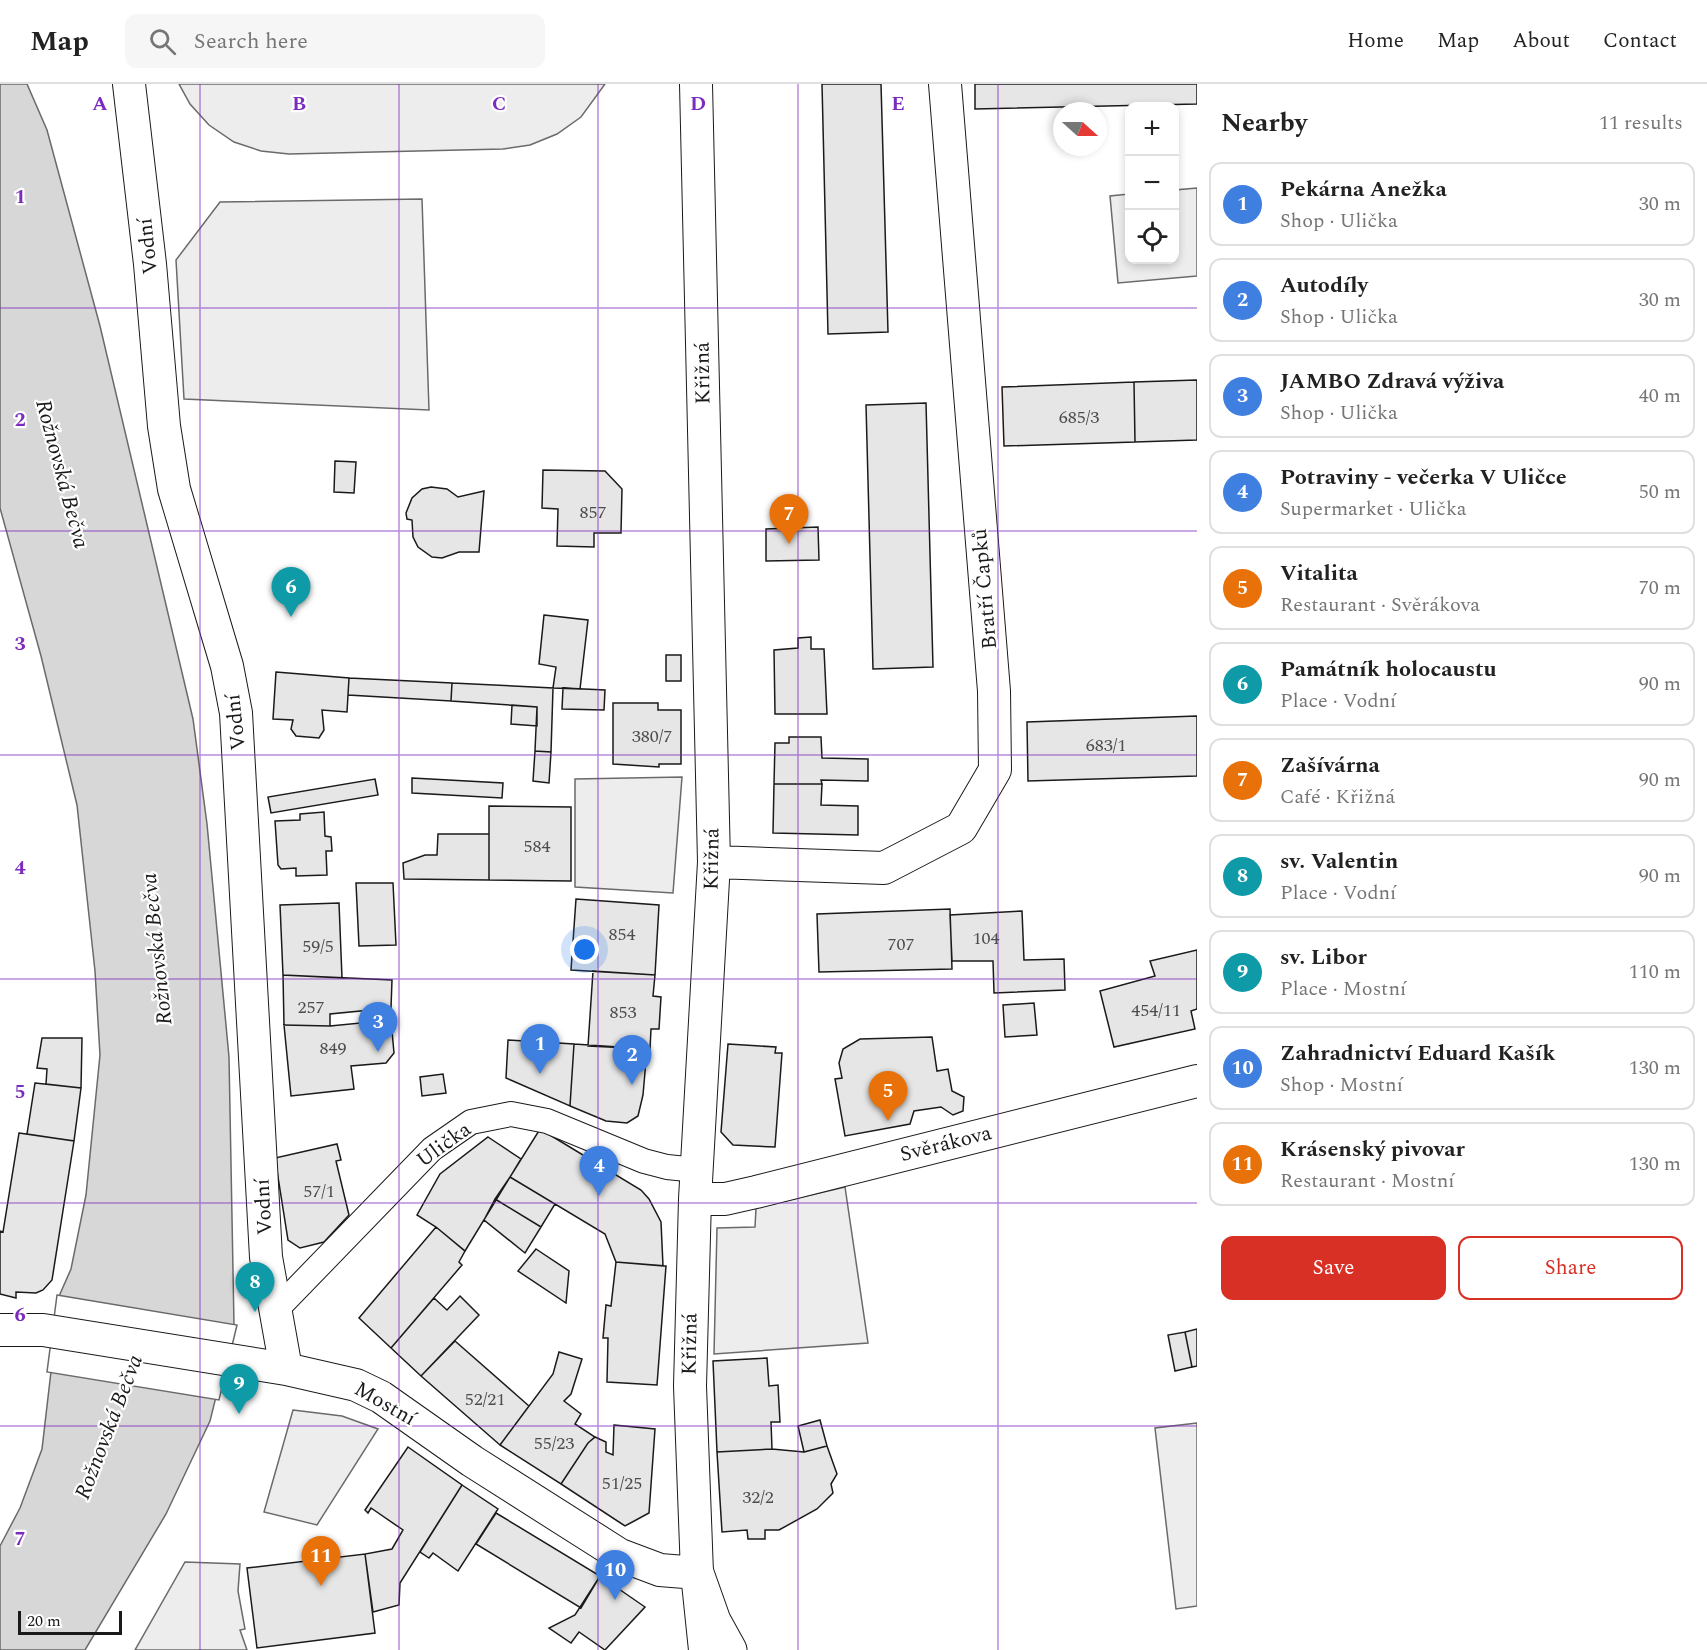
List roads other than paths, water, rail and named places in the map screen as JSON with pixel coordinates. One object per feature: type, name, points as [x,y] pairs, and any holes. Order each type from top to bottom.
[{"type":"main road","points":[[697,1573],[714,1621],[708,1646]]},
{"type":"street","name":"Vodní","points":[[129,84],[135,119],[150,264],[164,426],[181,516],[227,666],[236,713],[266,1257],[286,1369]]},
{"type":"street","name":"Křižná","points":[[696,84],[714,862],[696,1185],[690,1386],[697,1573]]},
{"type":"street","name":"Bratří Čapků","points":[[714,862],[884,868],[961,828],[995,770],[994,691],[945,84]]},
{"type":"street","name":"Svěrákova","points":[[696,1185],[748,1194],[1197,1081]]},
{"type":"street","name":"Ulička","points":[[277,1310],[424,1156],[471,1122],[511,1114],[547,1121],[644,1161],[667,1167],[696,1185]]},
{"type":"street","name":"Mostní","points":[[0,1330],[43,1330],[286,1369],[345,1382],[381,1397],[472,1461],[620,1555],[660,1570],[697,1573]]},
{"type":"water","name":"Rožnovská Bečva","points":[[0,84],[27,84],[47,130],[100,326],[193,719],[207,824],[229,1057],[234,1324],[210,1421],[166,1514],[85,1650],[0,1650],[0,1546],[20,1508],[42,1449],[60,1294],[71,1269],[86,1195],[100,1055],[95,971],[77,805],[41,656],[0,508]]},
{"type":"place","name":"Zašívárna","points":[[789,544]]},
{"type":"place","name":"Památník holocaustu","points":[[291,617]]},
{"type":"place","name":"JAMBO Zdravá výživa","points":[[378,1052]]},
{"type":"place","name":"Pekárna Anežka","points":[[540,1074]]},
{"type":"place","name":"Autodíly","points":[[632,1085]]},
{"type":"place","name":"Vitalita","points":[[888,1121]]},
{"type":"place","name":"Potraviny - večerka V Uličce","points":[[599,1196]]},
{"type":"place","name":"sv. Valentin","points":[[255,1312]]},
{"type":"place","name":"sv. Libor","points":[[239,1414]]},
{"type":"place","name":"Krásenský pivovar","points":[[321,1586]]},
{"type":"place","name":"Zahradnictví Eduard Kašík","points":[[615,1600]]}]
